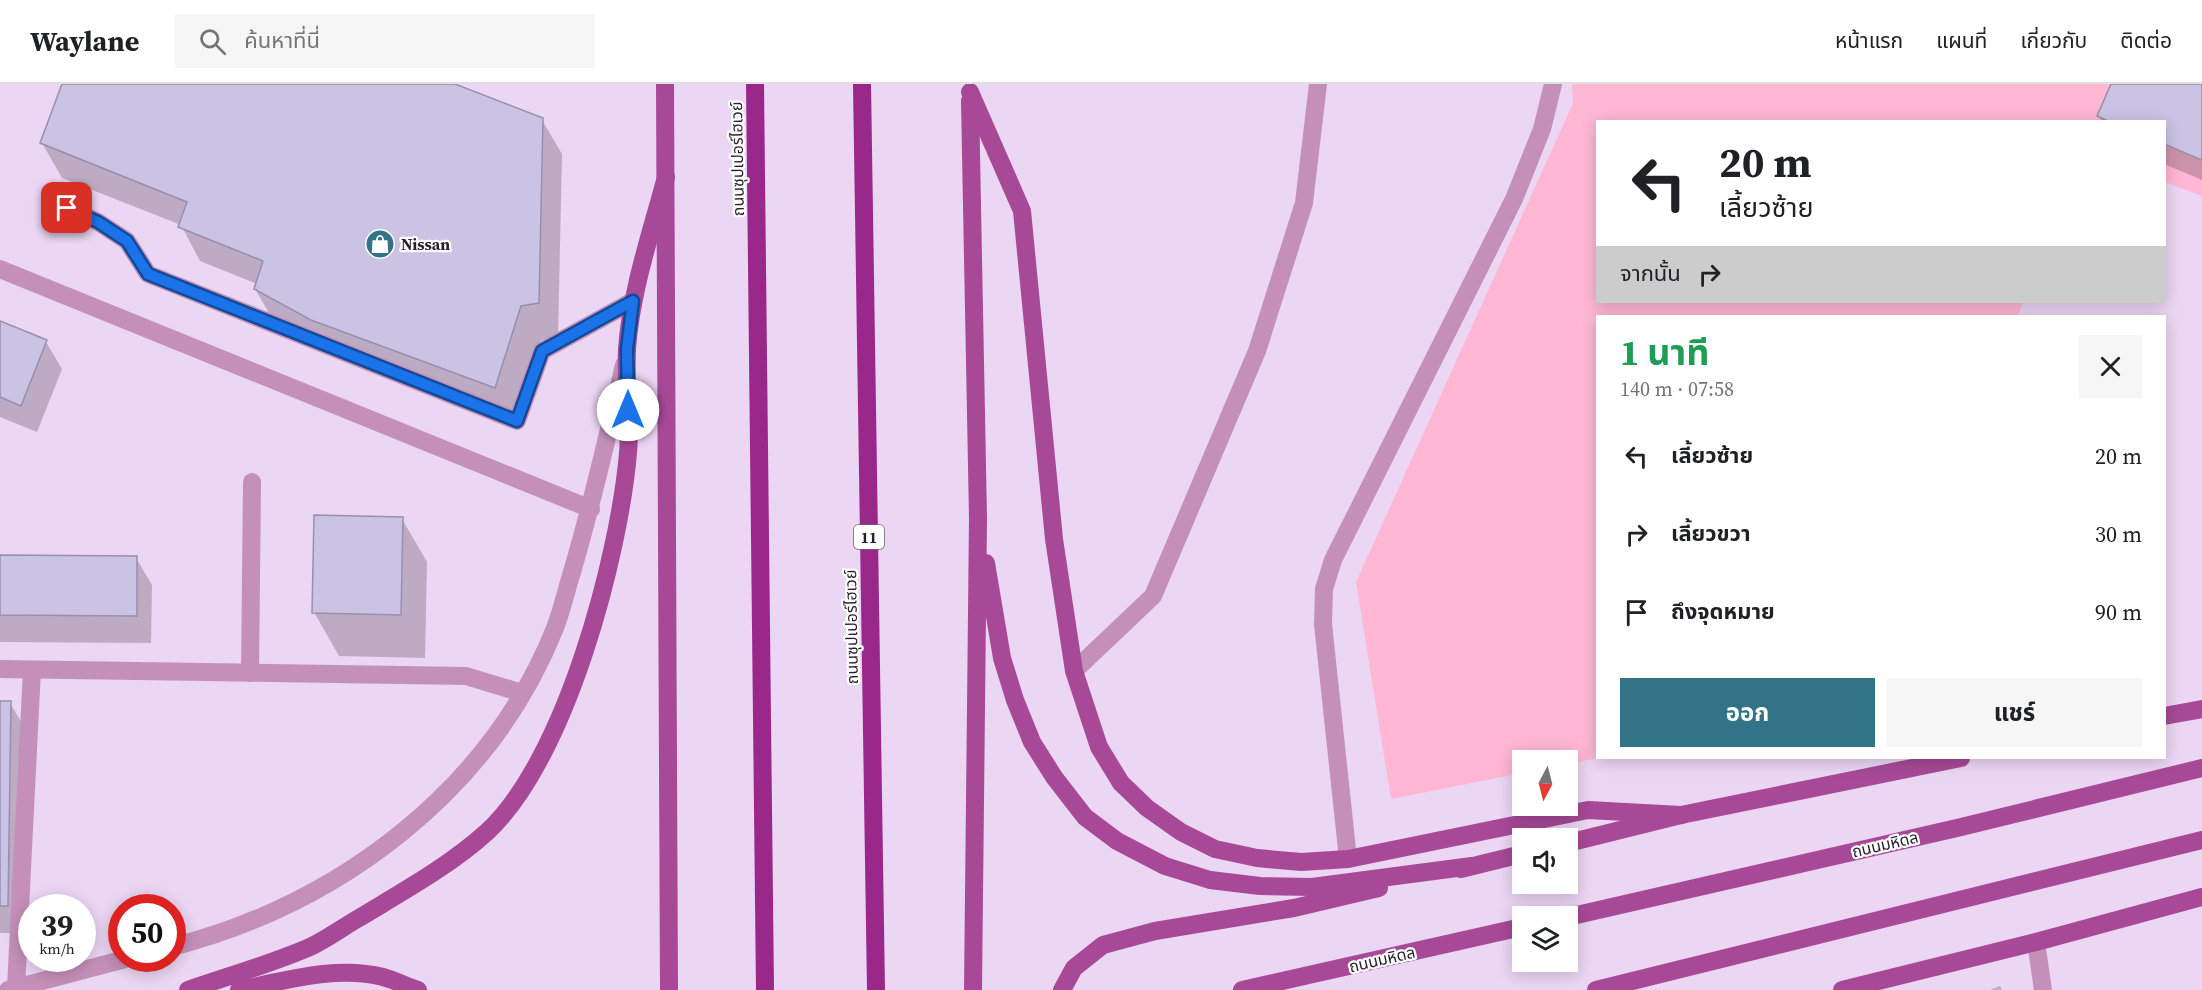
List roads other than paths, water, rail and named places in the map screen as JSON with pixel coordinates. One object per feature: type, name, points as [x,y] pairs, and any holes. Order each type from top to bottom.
[{"type":"highway","name":"ถนนซุปเปอร์ไฮเวย์","points":[[755,84],[765,990]]},
{"type":"highway","name":"ถนนซุปเปอร์ไฮเวย์","points":[[862,84],[876,990]]},
{"type":"main road","points":[[665,84],[669,990]]},
{"type":"main road","points":[[970,88],[1022,211],[1054,539],[1074,671],[1099,747],[1121,783],[1148,808],[1181,832],[1215,849],[1257,858],[1302,862],[1348,859],[1588,810],[1681,815]]},
{"type":"main road","points":[[970,88],[978,518],[973,990]]},
{"type":"main road","points":[[188,990],[310,946],[373,910],[427,876],[488,830],[525,784],[554,731],[579,666],[618,525],[628,451],[627,349],[633,301],[666,177]]},
{"type":"main road","points":[[978,518],[1002,658],[1015,700],[1032,742],[1054,777],[1085,817],[1117,841],[1165,866],[1199,877],[1260,886],[1312,887],[1472,866]]},
{"type":"main road","points":[[2166,716],[2202,709]]},
{"type":"main road","points":[[1578,841],[1681,815],[1956,759]]},
{"type":"main road","name":"ถนนมหิดล","points":[[1578,914],[1957,828],[2202,768]]},
{"type":"main road","points":[[1596,990],[2202,840]]},
{"type":"main road","points":[[1062,990],[1074,969],[1103,945],[1155,931],[1294,908],[1512,856]]},
{"type":"main road","points":[[1844,990],[2036,942],[2202,897]]},
{"type":"main road","name":"ถนนมหิดล","points":[[1242,990],[1512,929]]},
{"type":"main road","points":[[239,990],[303,978],[348,974],[382,976],[418,990]]},
{"type":"street","points":[[1074,671],[1153,596],[1257,351],[1304,203],[1318,84]]},
{"type":"street","points":[[1348,859],[1323,624],[1324,590],[1333,560],[1514,199],[1542,129],[1554,84]]},
{"type":"street","points":[[51,201],[98,222],[127,241],[148,274],[517,421],[542,351],[633,301]]},
{"type":"street","points":[[0,269],[591,508]]},
{"type":"street","points":[[186,943],[203,939],[301,899],[364,862],[426,814],[480,758],[522,693],[555,628],[591,508],[627,349]]},
{"type":"street","points":[[250,673],[252,482]]},
{"type":"street","points":[[0,669],[466,676],[522,693]]},
{"type":"street","points":[[32,670],[12,989],[108,964]]},
{"type":"street","points":[[2036,942],[2043,990]]},
{"type":"place","name":"Nissan","points":[[380,244]]}]
